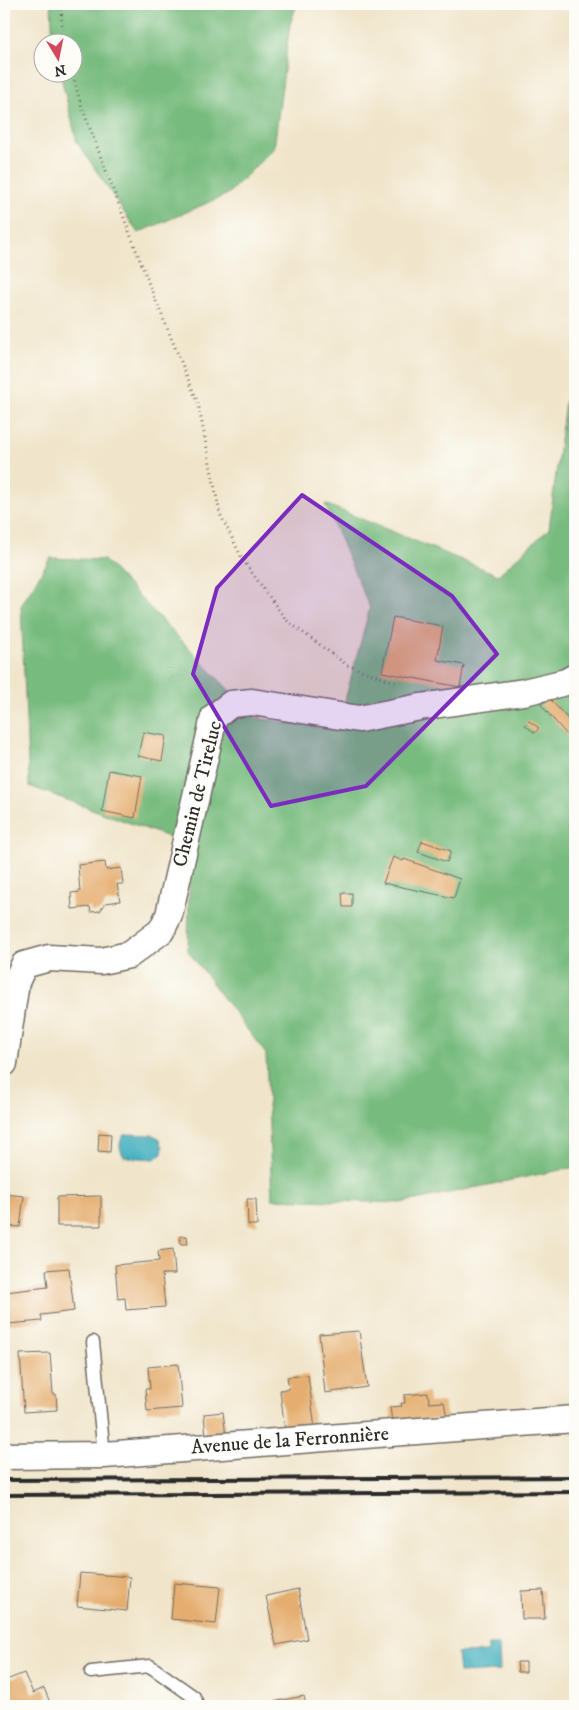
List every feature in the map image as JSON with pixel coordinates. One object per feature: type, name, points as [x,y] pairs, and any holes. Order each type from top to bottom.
[{"type":"street","name":"Chemin de Tireluc","points":[[4,1064],[16,982],[24,966],[49,958],[101,961],[129,955],[161,931],[169,915],[214,717],[231,704],[252,702],[359,718],[524,692],[566,682],[575,677]]},
{"type":"street","name":"Avenue de la Ferronnière","points":[[4,1456],[104,1455],[575,1419]]},
{"type":"lane","points":[[92,1342],[104,1455]]},
{"type":"lane","points":[[91,1672],[150,1666],[194,1697],[198,1706]]},
{"type":"path","points":[[61,4],[63,32]]},
{"type":"path","points":[[75,82],[80,102],[148,284],[198,404],[220,514],[242,560],[286,620],[347,665],[409,687],[420,707]]},
{"type":"highlighted area","points":[[302,495],[452,596],[497,654],[366,786],[271,806],[193,674],[217,588]]},
{"type":"green space","points":[[51,4],[297,4],[290,24],[274,148],[228,194],[138,233],[77,142],[62,82],[82,82],[82,32],[52,32]]},
{"type":"green space","points":[[575,373],[575,1167],[400,1203],[272,1199],[266,1054],[188,951],[190,845],[29,786],[21,606],[50,558],[104,560],[256,718],[337,730],[370,608],[325,504],[498,575],[549,529],[565,401]]},
{"type":"water","points":[[125,1134],[153,1135],[159,1138],[163,1147],[162,1154],[155,1159],[124,1157],[120,1145]]},
{"type":"water","points":[[488,1645],[499,1645],[500,1671],[459,1673],[457,1653],[488,1652]]},
{"type":"building","points":[[393,617],[443,626],[437,660],[464,665],[460,687],[382,672]]},
{"type":"building","points":[[575,686],[575,707],[565,691]]},
{"type":"building","points":[[550,699],[575,727],[575,744],[541,705]]},
{"type":"building","points":[[529,721],[539,728],[535,733],[525,725]]},
{"type":"building","points":[[143,732],[166,736],[162,761],[138,756]]},
{"type":"building","points":[[109,770],[142,776],[135,818],[102,811]]},
{"type":"building","points":[[422,841],[451,851],[447,862],[418,852]]},
{"type":"building","points":[[393,857],[403,861],[404,859],[460,879],[454,898],[383,883]]},
{"type":"building","points":[[105,862],[106,870],[121,868],[123,884],[117,884],[120,901],[106,903],[100,911],[91,912],[90,907],[72,909],[71,893],[80,892],[78,865]]},
{"type":"building","points":[[342,893],[352,893],[352,907],[343,907]]},
{"type":"building","points":[[99,1133],[111,1134],[110,1152],[98,1151]]},
{"type":"building","points":[[4,1194],[24,1196],[20,1227],[4,1226]]},
{"type":"building","points":[[101,1196],[101,1226],[57,1226],[57,1197]]},
{"type":"building","points":[[247,1199],[256,1199],[257,1225],[248,1225]]},
{"type":"building","points":[[180,1236],[187,1236],[188,1244],[180,1244]]},
{"type":"building","points":[[173,1249],[175,1274],[162,1274],[165,1307],[126,1310],[125,1298],[118,1299],[115,1265],[159,1261],[158,1251]]},
{"type":"building","points":[[69,1268],[74,1311],[41,1315],[42,1321],[8,1324],[5,1292],[48,1287],[46,1270]]},
{"type":"building","points":[[359,1331],[367,1387],[325,1393],[319,1334]]},
{"type":"building","points":[[50,1353],[53,1394],[56,1394],[57,1410],[24,1412],[20,1354]]},
{"type":"building","points":[[178,1364],[182,1408],[147,1411],[145,1389],[150,1389],[148,1367]]},
{"type":"building","points":[[308,1375],[315,1429],[285,1431],[280,1390],[289,1389],[287,1377]]},
{"type":"building","points":[[428,1393],[429,1403],[444,1402],[447,1418],[392,1422],[390,1407],[402,1406],[401,1403],[405,1403],[404,1395]]},
{"type":"building","points":[[223,1412],[226,1436],[206,1437],[204,1414]]},
{"type":"building","points":[[80,1573],[130,1577],[127,1611],[77,1606]]},
{"type":"building","points":[[174,1583],[220,1587],[216,1624],[171,1619]]},
{"type":"building","points":[[298,1589],[307,1639],[276,1645],[266,1596]]},
{"type":"building","points":[[543,1590],[545,1619],[522,1619],[521,1591]]},
{"type":"building","points":[[517,1662],[526,1662],[526,1672],[518,1672]]},
{"type":"building","points":[[24,1673],[33,1693],[44,1688],[49,1700],[46,1702],[47,1706],[10,1706],[4,1691],[4,1681]]},
{"type":"building","points":[[304,1696],[306,1706],[273,1706],[272,1702]]},
{"type":"railway","points":[[4,1480],[575,1477]]},
{"type":"railway","points":[[4,1495],[575,1492]]}]
